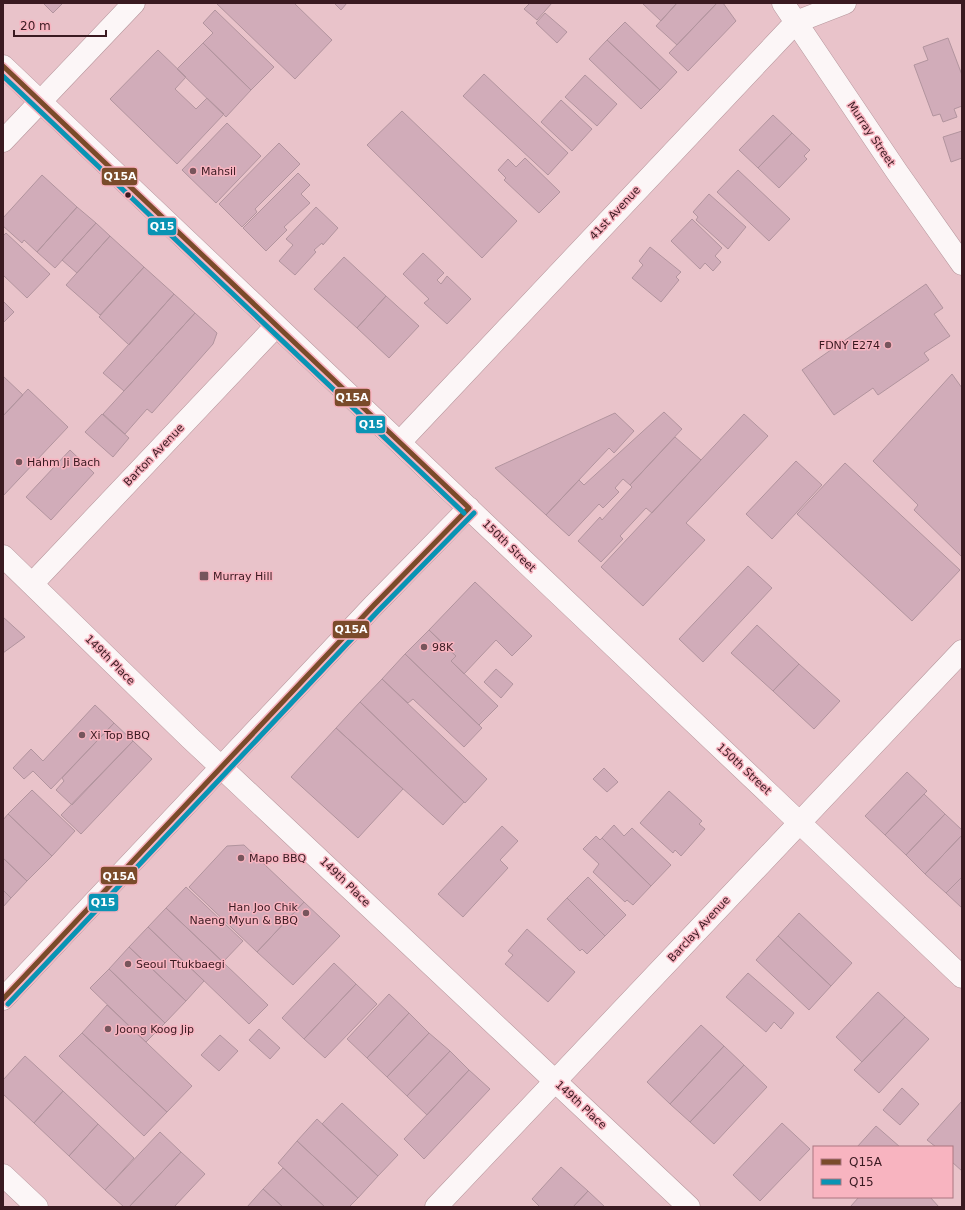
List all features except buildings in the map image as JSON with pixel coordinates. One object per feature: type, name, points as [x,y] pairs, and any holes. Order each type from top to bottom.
[{"type":"street","points":[[3,141],[134,3]]},
{"type":"street","name":"Murray Street","points":[[783,3],[897,172],[962,264]]},
{"type":"street","name":"41st Avenue","points":[[400,442],[796,22],[844,3]]},
{"type":"street","name":"150th Street","points":[[3,66],[616,649],[800,821],[962,977]]},
{"type":"street","name":"Barton Avenue","points":[[32,584],[276,326]]},
{"type":"street","points":[[3,999],[374,605],[469,508]]},
{"type":"street","name":"149th Place","points":[[3,556],[137,687],[223,766],[689,1207]]},
{"type":"street","name":"Barclay Avenue","points":[[436,1207],[556,1082],[800,821],[962,651]]},
{"type":"street","points":[[3,1175],[37,1207]]},
{"type":"transit line","name":"Q15A","points":[[3,66],[469,508]]},
{"type":"transit line","name":"Q15","points":[[3,76],[464,513]]},
{"type":"transit line","name":"Q15A","points":[[3,999],[374,605],[469,508]]},
{"type":"transit line","name":"Q15","points":[[8,1004],[379,610],[474,513]]},
{"type":"place","name":"Mahsil","points":[[193,171]]},
{"type":"place","name":"FDNY E274","points":[[888,345]]},
{"type":"place","name":"Hahm Ji Bach","points":[[19,462]]},
{"type":"place","name":"Murray Hill","points":[[204,576]]},
{"type":"place","name":"98K","points":[[424,647]]},
{"type":"place","name":"Xi Top BBQ","points":[[82,735]]},
{"type":"place","name":"Mapo BBQ","points":[[241,858]]},
{"type":"place","name":"Han Joo Chik Naeng Myun & BBQ","points":[[306,913]]},
{"type":"place","name":"Seoul Ttukbaegi","points":[[128,964]]},
{"type":"place","name":"Joong Koog Jip","points":[[108,1029]]}]
